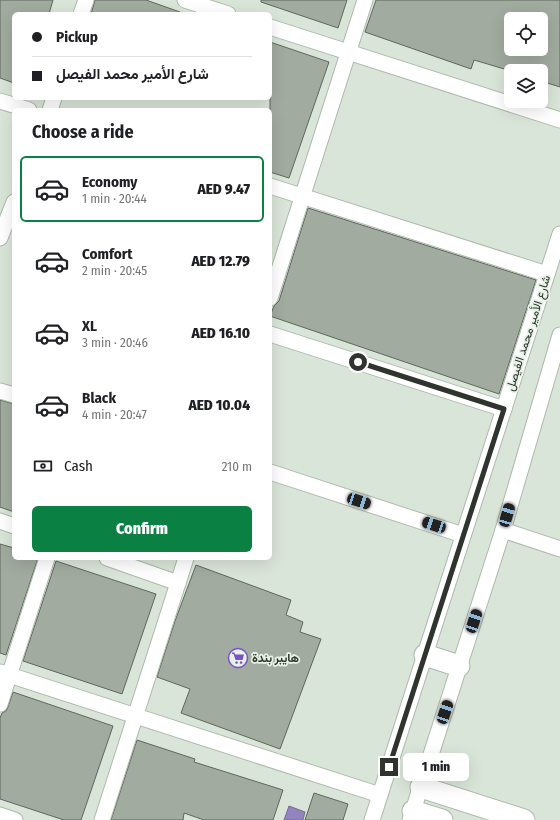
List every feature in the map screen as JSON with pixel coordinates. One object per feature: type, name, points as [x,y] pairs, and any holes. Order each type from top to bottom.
[{"type":"street","points":[[83,12],[86,0]]},
{"type":"street","points":[[185,0],[222,12]]},
{"type":"street","points":[[272,292],[365,0]]},
{"type":"street","points":[[272,28],[560,120]]},
{"type":"street","points":[[0,101],[23,108]]},
{"type":"street","points":[[272,187],[547,274]]},
{"type":"street","points":[[0,238],[12,207]]},
{"type":"street","name":"شارع الأمير محمد الفيصل","points":[[372,820],[560,234]]},
{"type":"street","points":[[272,335],[504,409]]},
{"type":"street","points":[[442,820],[412,815],[503,530],[560,335]]},
{"type":"street","points":[[0,391],[12,394]]},
{"type":"street","points":[[272,473],[464,535]]},
{"type":"street","points":[[0,521],[12,525]]},
{"type":"street","points":[[503,530],[560,549]]},
{"type":"street","points":[[0,704],[5,674],[46,560]]},
{"type":"street","points":[[114,560],[178,583]]},
{"type":"street","points":[[102,820],[185,560]]},
{"type":"street","points":[[425,655],[459,666]]},
{"type":"street","points":[[5,674],[380,795]]},
{"type":"street","points":[[421,787],[524,820]]},
{"type":"street","points":[[0,815],[15,820]]},
{"type":"shaded area","points":[[289,806],[305,812],[303,820],[284,820]]},
{"type":"building","points":[[0,0],[53,0],[50,12],[12,12],[12,82],[0,78]]},
{"type":"building","points":[[95,0],[146,0],[180,12],[92,12]]},
{"type":"building","points":[[261,0],[347,0],[338,28],[261,2]]},
{"type":"building","points":[[376,0],[560,0],[560,87],[548,83],[548,64],[504,64],[504,69],[474,60],[471,69],[365,32]]},
{"type":"building","points":[[272,43],[329,62],[289,178],[272,173],[272,108],[270,108],[270,100],[272,100]]},
{"type":"building","points":[[308,208],[536,280],[499,394],[272,317],[274,306],[279,301]]},
{"type":"building","points":[[0,400],[12,403],[12,511],[0,507]]},
{"type":"building","points":[[0,544],[12,547],[12,560],[37,560],[6,655],[0,653]]},
{"type":"building","points":[[56,561],[156,594],[122,694],[23,661]]},
{"type":"building","name":"هايبر بندة","points":[[196,565],[291,600],[286,615],[303,622],[300,632],[321,639],[280,749],[181,713],[190,689],[157,677],[175,621]]},
{"type":"building","points":[[13,692],[113,726],[81,820],[64,820],[0,799],[0,718],[2,713],[6,711],[8,707]]},
{"type":"building","points":[[137,740],[195,759],[194,762],[283,790],[273,820],[204,820],[184,813],[183,820],[111,820]]},
{"type":"building","points":[[314,793],[348,804],[343,820],[305,820]]},
{"type":"place","name":"هايبر بندة","points":[[238,658]]},
{"type":"route","points":[[358,362],[504,409],[389,767]]}]
